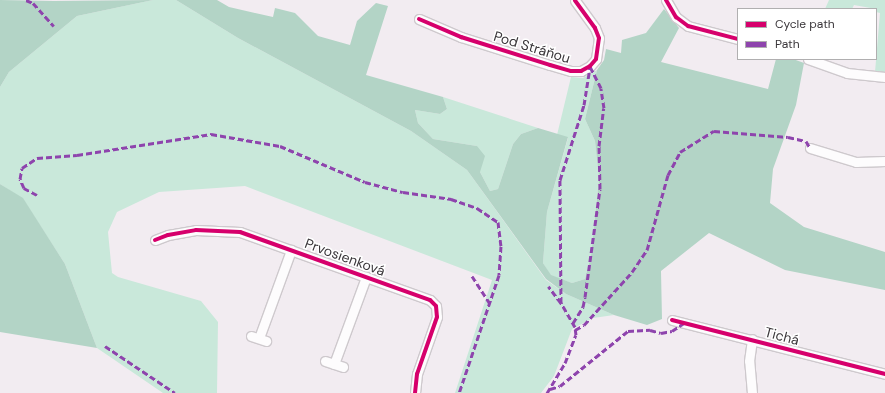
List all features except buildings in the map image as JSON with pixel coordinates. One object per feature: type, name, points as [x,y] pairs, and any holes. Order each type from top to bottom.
[{"type":"street","name":"Pod Stráňou","points":[[419,19],[461,37],[571,71],[581,71],[590,66],[596,59],[599,38],[595,28],[575,0]]},
{"type":"street","points":[[666,0],[676,17],[684,24],[737,38]]},
{"type":"street","points":[[811,60],[842,72],[885,78]]},
{"type":"street","points":[[810,148],[856,162],[885,161]]},
{"type":"street","name":"Prvosienková","points":[[155,240],[180,232],[224,230],[249,235],[430,300],[436,306],[437,317],[417,374],[414,393]]},
{"type":"street","name":"Prvosienková","points":[[259,338],[291,250]]},
{"type":"street","name":"Prvosienková","points":[[343,368],[330,363],[366,277]]},
{"type":"street","name":"Tichá","points":[[672,320],[752,339],[885,374]]},
{"type":"street","points":[[752,339],[749,361],[752,393]]},
{"type":"green space","points":[[0,0],[153,0],[77,16],[9,72],[0,87]]},
{"type":"green space","points":[[153,0],[176,0],[238,38],[411,131],[467,170],[546,280],[566,294],[614,315],[593,318],[572,329],[554,376],[541,393],[455,393],[492,280],[245,186],[159,192],[117,212],[108,232],[112,273],[118,277],[201,301],[218,322],[217,393],[163,393],[97,348],[65,264],[23,199],[0,184],[0,87],[9,72],[77,16]]},
{"type":"green space","points":[[176,0],[217,0],[229,7],[273,17],[275,8],[295,13],[318,36],[350,45],[357,21],[376,3],[388,6],[366,75],[443,97],[447,109],[440,114],[415,110],[418,123],[433,139],[477,146],[485,156],[480,172],[490,191],[498,189],[513,144],[521,134],[538,128],[568,137],[547,212],[543,263],[551,275],[572,283],[585,279],[591,256],[599,179],[595,141],[585,119],[597,70],[604,60],[606,49],[621,53],[622,40],[646,33],[664,9],[679,28],[661,62],[768,89],[776,60],[796,60],[804,63],[796,105],[773,169],[770,203],[804,227],[885,252],[885,290],[785,270],[709,233],[661,271],[662,319],[647,325],[614,315],[566,294],[546,279],[467,170],[411,131],[238,38]]},
{"type":"green space","points":[[829,0],[885,0],[885,73],[875,72],[880,13],[877,12],[877,8],[854,5],[852,8],[825,8]]},
{"type":"green space","points":[[597,70],[585,119],[595,141],[599,179],[591,256],[585,279],[572,283],[551,276],[543,263],[547,212],[568,138],[557,135],[571,77],[583,78]]},
{"type":"green space","points":[[443,97],[538,128],[521,134],[513,144],[498,189],[490,191],[480,172],[477,146],[433,139],[418,123],[415,110],[440,114],[447,109]]},
{"type":"green space","points":[[0,184],[23,198],[65,264],[97,348],[0,332]]},
{"type":"marked path","points":[[26,0],[33,3],[54,26]]},
{"type":"marked path","points":[[561,303],[560,180],[584,105],[590,66]]},
{"type":"marked path","points":[[573,323],[583,307],[600,189],[599,146],[604,108],[601,88],[590,66]]},
{"type":"marked path","points":[[575,330],[584,325],[632,272],[647,250],[668,175],[680,152],[714,131],[788,137],[806,141],[810,148]]},
{"type":"marked path","points":[[37,195],[24,188],[20,179],[22,168],[37,158],[77,155],[211,134],[280,146],[365,182],[403,192],[451,199],[477,208],[498,222],[501,246],[499,275],[459,393]]},
{"type":"marked path","points":[[472,276],[490,304]]},
{"type":"marked path","points":[[547,393],[565,363],[576,335],[575,327],[561,303],[548,286]]},
{"type":"marked path","points":[[550,389],[560,386],[628,331],[650,330],[661,333],[672,331],[684,323]]},
{"type":"marked path","points":[[105,346],[175,393]]},
{"type":"cycle path","points":[[419,19],[461,37],[571,71],[581,71],[590,66],[596,59],[599,38],[595,28],[575,0]]},
{"type":"cycle path","points":[[666,0],[676,17],[688,26],[737,39]]},
{"type":"cycle path","points":[[155,240],[168,235],[196,230],[240,232],[430,300],[436,306],[437,317],[417,374],[415,393]]},
{"type":"cycle path","points":[[672,320],[885,374]]}]
